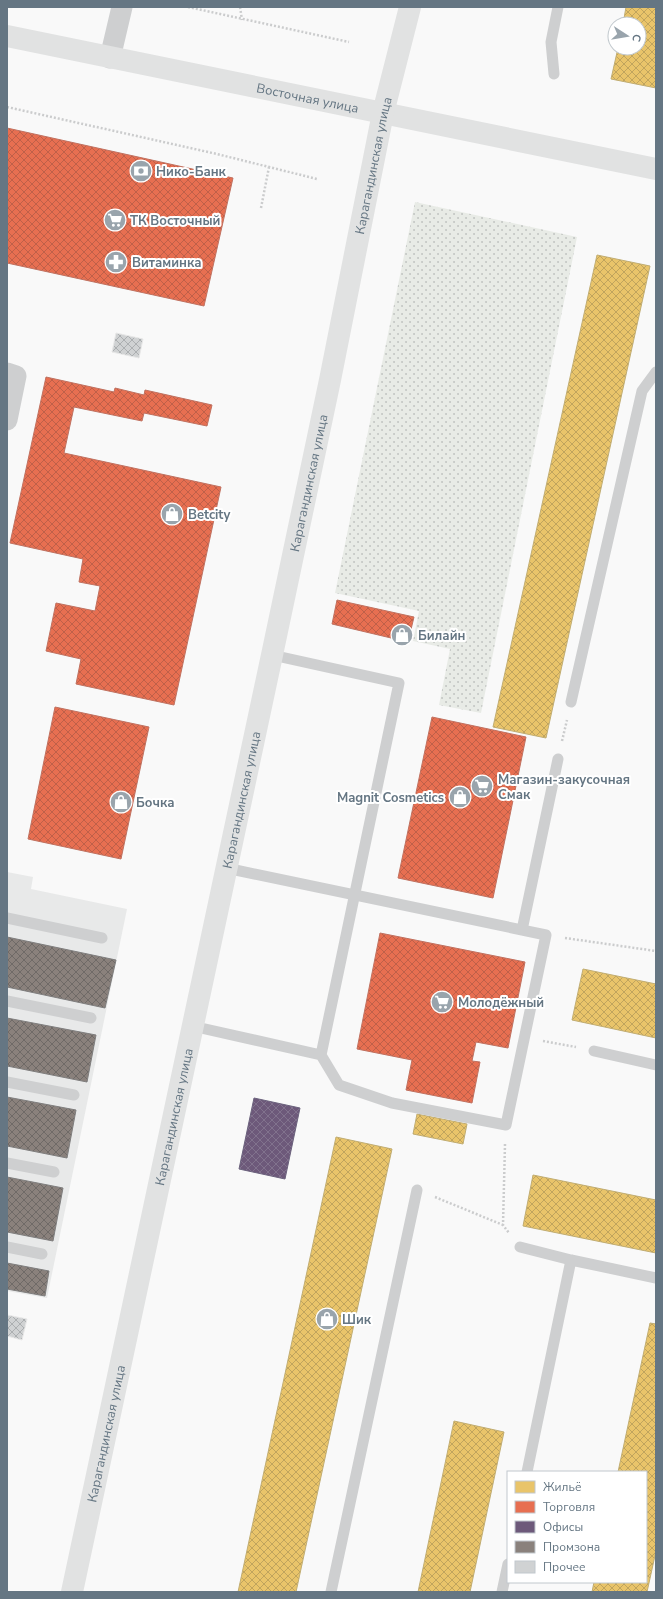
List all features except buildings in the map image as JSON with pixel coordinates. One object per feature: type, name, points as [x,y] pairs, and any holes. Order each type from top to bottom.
[{"type":"main road","name":"Карагандинская улица","points":[[72,1592],[272,655],[383,113],[410,7]]},
{"type":"main road","name":"Восточная улица","points":[[7,36],[656,170]]},
{"type":"street","points":[[110,58],[122,7]]},
{"type":"street","points":[[7,420],[11,374]]},
{"type":"lane","points":[[554,74],[551,42],[558,7]]},
{"type":"lane","points":[[571,702],[642,391],[656,372]]},
{"type":"lane","points":[[226,868],[355,894],[546,935],[506,1125],[392,1103],[339,1085],[320,1055],[355,894],[398,683],[272,655]]},
{"type":"lane","points":[[522,930],[558,759]]},
{"type":"lane","points":[[7,918],[102,938]]},
{"type":"lane","points":[[7,1001],[90,1018]]},
{"type":"lane","points":[[192,1026],[320,1055]]},
{"type":"lane","points":[[594,1051],[656,1065]]},
{"type":"lane","points":[[7,1082],[74,1095]]},
{"type":"lane","points":[[7,1163],[54,1172]]},
{"type":"lane","points":[[331,1592],[417,1190]]},
{"type":"lane","points":[[7,1247],[42,1254]]},
{"type":"lane","points":[[520,1247],[571,1260],[656,1278]]},
{"type":"lane","points":[[527,1471],[571,1260]]},
{"type":"lane","points":[[502,1592],[507,1569]]},
{"type":"path","points":[[188,7],[242,20],[349,42]]},
{"type":"path","points":[[240,7],[242,20]]},
{"type":"path","points":[[7,107],[218,154],[317,179]]},
{"type":"path","points":[[261,208],[269,167]]},
{"type":"path","points":[[558,759],[571,702]]},
{"type":"path","points":[[546,935],[656,951]]},
{"type":"path","points":[[525,1037],[594,1051]]},
{"type":"path","points":[[503,1224],[506,1125]]},
{"type":"path","points":[[417,1190],[503,1224],[520,1247]]},
{"type":"shaded area","points":[[415,202],[577,237],[481,713],[439,705],[450,649],[413,641],[419,611],[335,593]]},
{"type":"shaded area","points":[[7,872],[33,877],[31,889],[127,909],[47,1298],[7,1291]]},
{"type":"place","name":"Нико-Банк","points":[[141,171]]},
{"type":"place","name":"ТК Восточный","points":[[115,220]]},
{"type":"place","name":"Витаминка","points":[[116,262]]},
{"type":"place","name":"Betcity","points":[[172,514]]},
{"type":"place","name":"Билайн","points":[[402,635]]},
{"type":"place","name":"Магазин-закусочная Смак","points":[[482,786]]},
{"type":"place","name":"Magnit Cosmetics","points":[[460,797]]},
{"type":"place","name":"Бочка","points":[[121,802]]},
{"type":"place","name":"Молодёжный","points":[[442,1002]]},
{"type":"place","name":"Шик","points":[[327,1319]]}]
